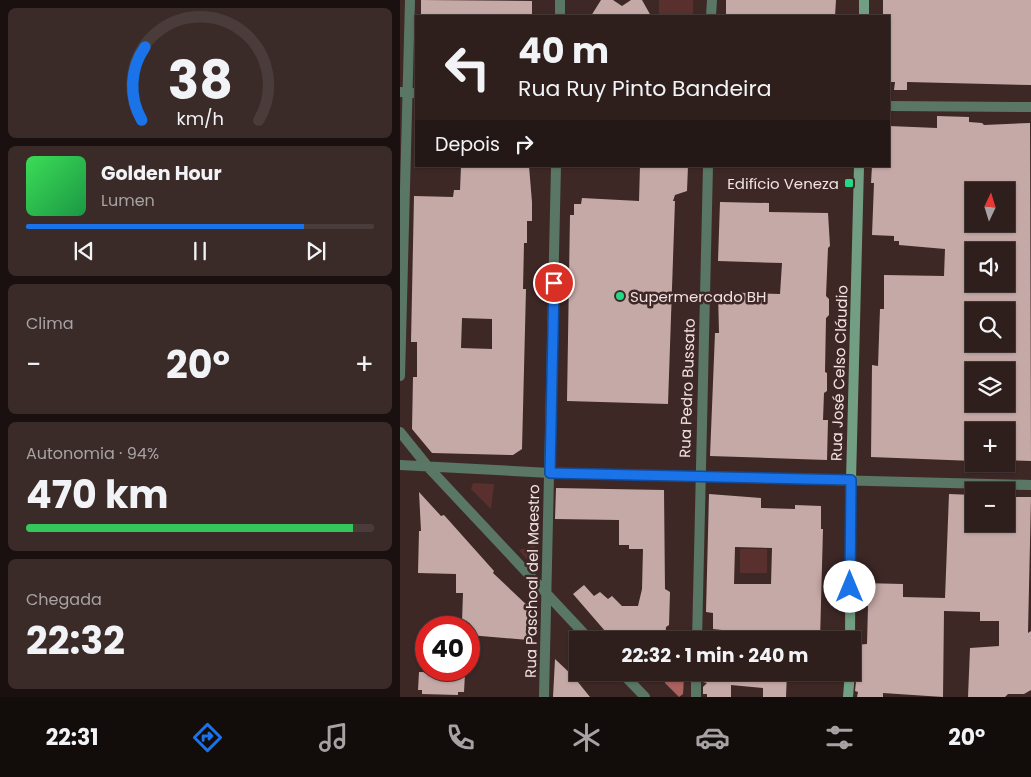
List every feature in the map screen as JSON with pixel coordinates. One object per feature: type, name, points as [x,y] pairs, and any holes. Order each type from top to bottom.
[{"type":"street","points":[[400,376],[410,0]]},
{"type":"street","points":[[560,0],[560,15]]},
{"type":"street","points":[[712,0],[712,15]]},
{"type":"street","points":[[864,0],[864,15]]},
{"type":"street","points":[[890,106],[1031,107]]},
{"type":"street","name":"Rua Paschoal del Maestro","points":[[544,697],[556,167]]},
{"type":"street","name":"Rua Pedro Bussato","points":[[697,631],[708,167]]},
{"type":"street","name":"Rua José Celso Cláudio","points":[[850,631],[851,480],[859,167]]},
{"type":"street","points":[[400,432],[429,468],[581,631]]},
{"type":"street","points":[[400,465],[550,473],[1031,484]]},
{"type":"street","points":[[630,681],[645,697]]},
{"type":"street","points":[[696,681],[696,697]]},
{"type":"street","points":[[848,697],[849,681]]},
{"type":"shaded area","points":[[659,0],[693,0],[693,15],[659,15]]},
{"type":"shaded area","points":[[473,483],[494,484],[491,509],[471,489]]},
{"type":"shaded area","points":[[535,545],[535,564],[532,565],[519,550]]},
{"type":"shaded area","points":[[740,549],[767,549],[767,573],[740,573]]},
{"type":"shaded area","points":[[665,681],[684,681],[683,694],[679,697]]},
{"type":"building","points":[[421,0],[532,1],[532,15],[421,15]]},
{"type":"building","points":[[601,0],[613,0],[622,6],[631,0],[642,0],[650,15],[592,15]]},
{"type":"building","points":[[726,0],[836,0],[835,15],[726,15]]},
{"type":"building","points":[[883,0],[1031,0],[1031,85],[907,82],[907,90],[894,90],[895,82],[890,82],[890,15],[883,15]]},
{"type":"building","points":[[937,116],[969,117],[969,122],[982,123],[984,125],[1030,123],[1031,461],[1015,460],[1015,422],[965,422],[965,461],[871,457],[872,365],[878,366],[880,309],[884,309],[884,275],[944,276],[945,249],[899,245],[899,241],[894,241],[894,236],[872,235],[874,183],[871,183],[872,167],[890,167],[890,126],[937,128]]},
{"type":"building","points":[[461,167],[529,167],[532,221],[527,221],[527,243],[524,243],[523,289],[526,289],[522,449],[513,455],[432,453],[412,429],[413,377],[417,377],[417,342],[411,342],[414,196],[453,197],[454,190],[460,190]],"holes":[[[462,318],[492,319],[492,349],[461,348]]]},
{"type":"building","name":"Supermercado BH","points":[[640,167],[688,167],[687,191],[675,195],[673,201],[675,201],[668,404],[567,401],[570,215],[574,215],[574,204],[581,204],[582,198],[639,201]]},
{"type":"building","points":[[720,202],[769,203],[769,212],[828,213],[830,246],[828,248],[826,296],[829,299],[829,315],[826,318],[825,372],[827,373],[827,391],[824,393],[823,420],[828,420],[827,460],[710,456],[715,333],[719,333],[718,292],[780,294],[782,263],[718,261]]},
{"type":"building","points":[[556,488],[664,490],[665,589],[670,592],[669,625],[666,627],[666,631],[605,631],[573,594],[584,585],[594,596],[600,592],[608,599],[612,596],[622,606],[638,606],[642,589],[643,549],[629,549],[629,545],[619,545],[619,520],[555,519]]},
{"type":"building","points":[[419,492],[441,516],[444,515],[494,571],[493,573],[530,608],[529,640],[480,636],[480,616],[462,616],[463,593],[456,593],[456,574],[418,573],[419,531],[421,531]]},
{"type":"building","points":[[709,494],[761,498],[761,508],[795,509],[795,505],[821,506],[821,529],[823,529],[820,631],[722,631],[713,629],[713,613],[706,612]],"holes":[[[735,547],[772,548],[771,584],[734,584]]]},
{"type":"building","points":[[949,494],[965,495],[965,532],[1015,532],[1015,497],[1031,497],[1028,633],[1031,631],[1031,690],[1024,694],[1008,694],[1005,697],[968,697],[970,648],[999,646],[999,621],[980,621],[980,612],[944,611],[943,697],[883,693],[883,697],[857,697],[858,692],[855,691],[856,681],[861,681],[861,644],[867,644],[868,606],[861,606],[861,583],[903,584],[903,597],[945,598]]},
{"type":"building","points":[[555,659],[569,672],[569,681],[577,681],[590,697],[553,697]]},
{"type":"building","points":[[418,681],[465,681],[464,692],[458,692],[458,695],[422,694],[422,690],[418,690]]},
{"type":"building","points":[[787,681],[786,697],[763,697],[763,688],[731,685],[731,697],[707,697],[707,694],[703,694],[703,687],[707,683],[703,682]]},
{"type":"place","name":"Edifício Veneza","points":[[849,183]]},
{"type":"place","name":"Supermercado BH","points":[[620,296]]},
{"type":"route","points":[[554,283],[550,473],[851,480],[850,587]]}]
